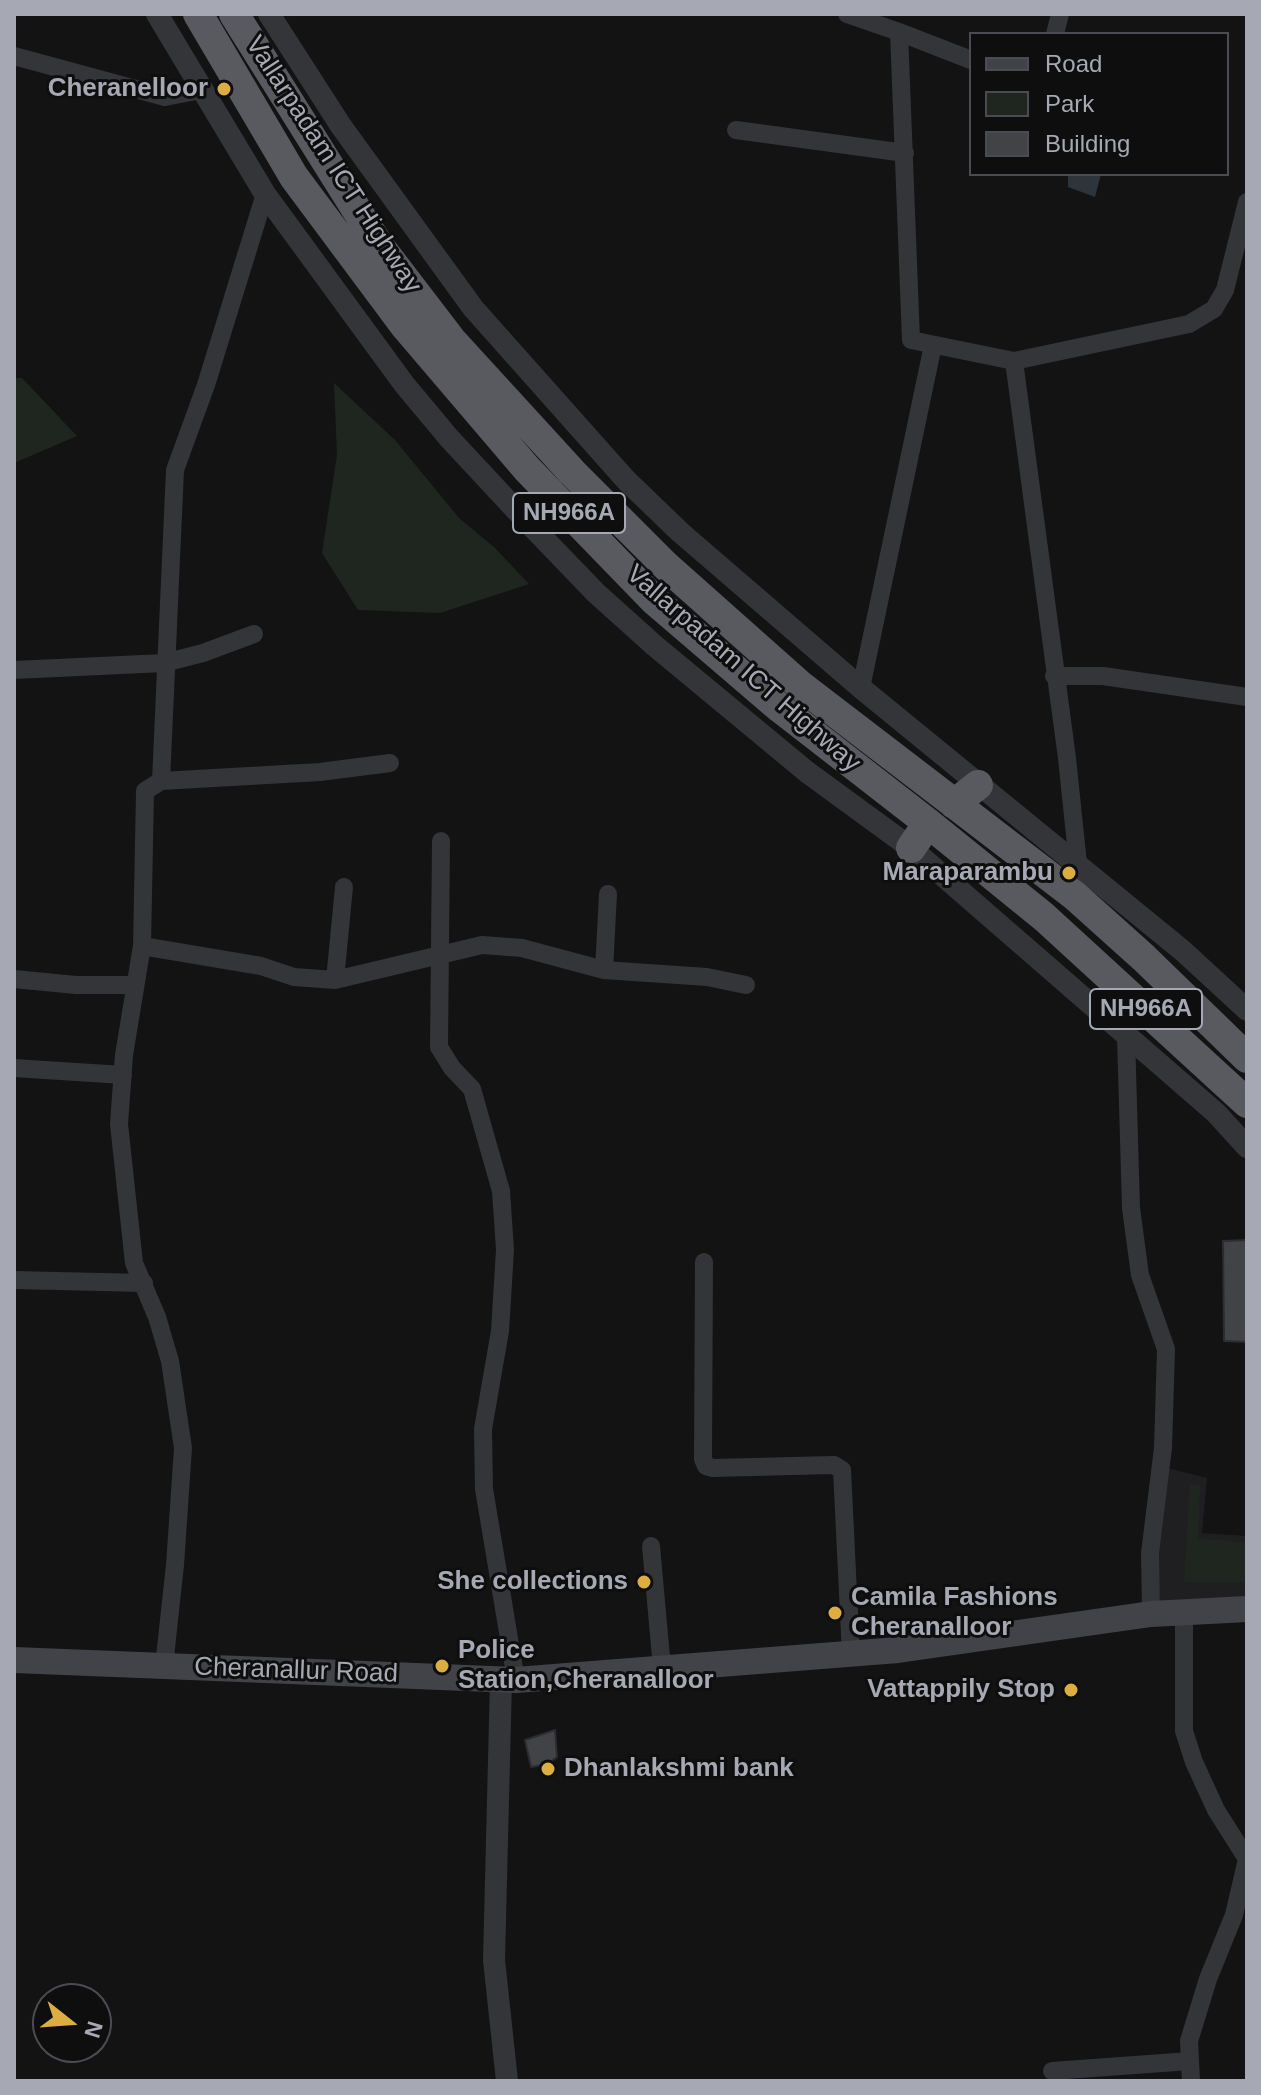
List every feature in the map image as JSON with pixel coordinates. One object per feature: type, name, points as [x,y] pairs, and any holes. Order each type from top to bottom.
[{"type":"highway","name":"Vallarpadam ICT Highway","points":[[198,14],[294,177],[405,326],[527,469],[654,600],[780,708],[1044,917],[1247,1103]]},
{"type":"highway","name":"Vallarpadam ICT Highway","points":[[234,14],[378,244],[453,342],[572,472],[666,566],[801,686],[1075,896],[1247,1058]]},
{"type":"highway","points":[[780,708],[801,686]]},
{"type":"highway","points":[[954,804],[978,785]]},
{"type":"highway","points":[[911,848],[928,823]]},
{"type":"highway","points":[[1094,961],[1116,933]]},
{"type":"main road","name":"Cheranallur Road","points":[[14,1660],[509,1680],[898,1650],[1151,1614],[1247,1609]]},
{"type":"street","points":[[157,14],[265,194],[404,384],[449,438],[596,593],[749,726],[911,848],[1216,1113],[1247,1147]]},
{"type":"street","points":[[269,14],[341,126],[473,308],[648,501],[861,688],[1183,951],[1247,1010]]},
{"type":"street","points":[[847,14],[969,59]]},
{"type":"street","points":[[899,32],[911,340],[1014,361],[1189,324],[1214,309],[1225,290],[1247,202]]},
{"type":"street","points":[[14,56],[165,97],[201,90]]},
{"type":"street","points":[[736,130],[905,153]]},
{"type":"street","points":[[161,781],[175,470],[206,385],[265,194]]},
{"type":"street","points":[[861,688],[933,345]]},
{"type":"street","points":[[1014,361],[1067,758],[1078,864]]},
{"type":"street","points":[[14,670],[164,663],[203,653],[254,634]]},
{"type":"street","points":[[1054,676],[1103,676],[1247,697]]},
{"type":"street","points":[[164,1666],[183,1448],[170,1361],[157,1317],[134,1263],[119,1124],[134,985],[142,946],[145,791],[161,781],[320,772],[390,763]]},
{"type":"street","points":[[441,841],[439,1047],[452,1068],[472,1089],[501,1191],[505,1250],[500,1331],[483,1429],[484,1489],[509,1680],[494,1960],[507,2081]]},
{"type":"street","points":[[335,980],[344,887]]},
{"type":"street","points":[[604,970],[608,894]]},
{"type":"street","points":[[142,946],[261,966],[294,977],[335,980],[482,945],[522,948],[604,970],[707,977],[746,985]]},
{"type":"street","points":[[14,979],[76,985],[134,985]]},
{"type":"street","points":[[1126,1036],[1131,1208],[1140,1275],[1166,1349],[1163,1448],[1150,1553],[1151,1614]]},
{"type":"street","points":[[14,1068],[123,1075]]},
{"type":"street","points":[[704,1262],[703,1459],[706,1466],[713,1468],[834,1465],[842,1470],[851,1654]]},
{"type":"street","points":[[14,1280],[144,1283]]},
{"type":"street","points":[[651,1546],[662,1668]]},
{"type":"street","points":[[1184,1612],[1184,1731],[1216,1810],[1247,1859],[1234,1915],[1189,2041],[1191,2081]]},
{"type":"street","points":[[1052,2071],[1190,2061]]},
{"type":"shaded area","points":[[1068,176],[1100,176],[1095,197],[1068,187]]},
{"type":"shaded area","points":[[1167,1468],[1207,1478],[1202,1533],[1247,1536],[1247,1598],[1160,1605],[1156,1550]]},
{"type":"green space","points":[[14,378],[22,378],[77,436],[14,463]]},
{"type":"green space","points":[[334,383],[395,440],[459,518],[495,548],[529,584],[440,613],[358,610],[322,553],[337,455]]},
{"type":"green space","points":[[1190,1484],[1200,1485],[1198,1538],[1247,1543],[1247,1582],[1184,1582]]},
{"type":"building","points":[[1247,1240],[1247,1342],[1224,1341],[1223,1241]]},
{"type":"building","points":[[555,1730],[557,1757],[548,1764],[531,1767],[525,1740]]},
{"type":"place","name":"Cheranelloor","points":[[224,89]]},
{"type":"place","name":"Maraparambu","points":[[1069,873]]},
{"type":"place","name":"She collections","points":[[644,1582]]},
{"type":"place","name":"Camila Fashions Cheranalloor","points":[[835,1613]]},
{"type":"place","name":"Police Station,Cheranalloor","points":[[442,1666]]},
{"type":"place","name":"Vattappily Stop","points":[[1071,1690]]},
{"type":"place","name":"Dhanlakshmi bank","points":[[548,1769]]}]
